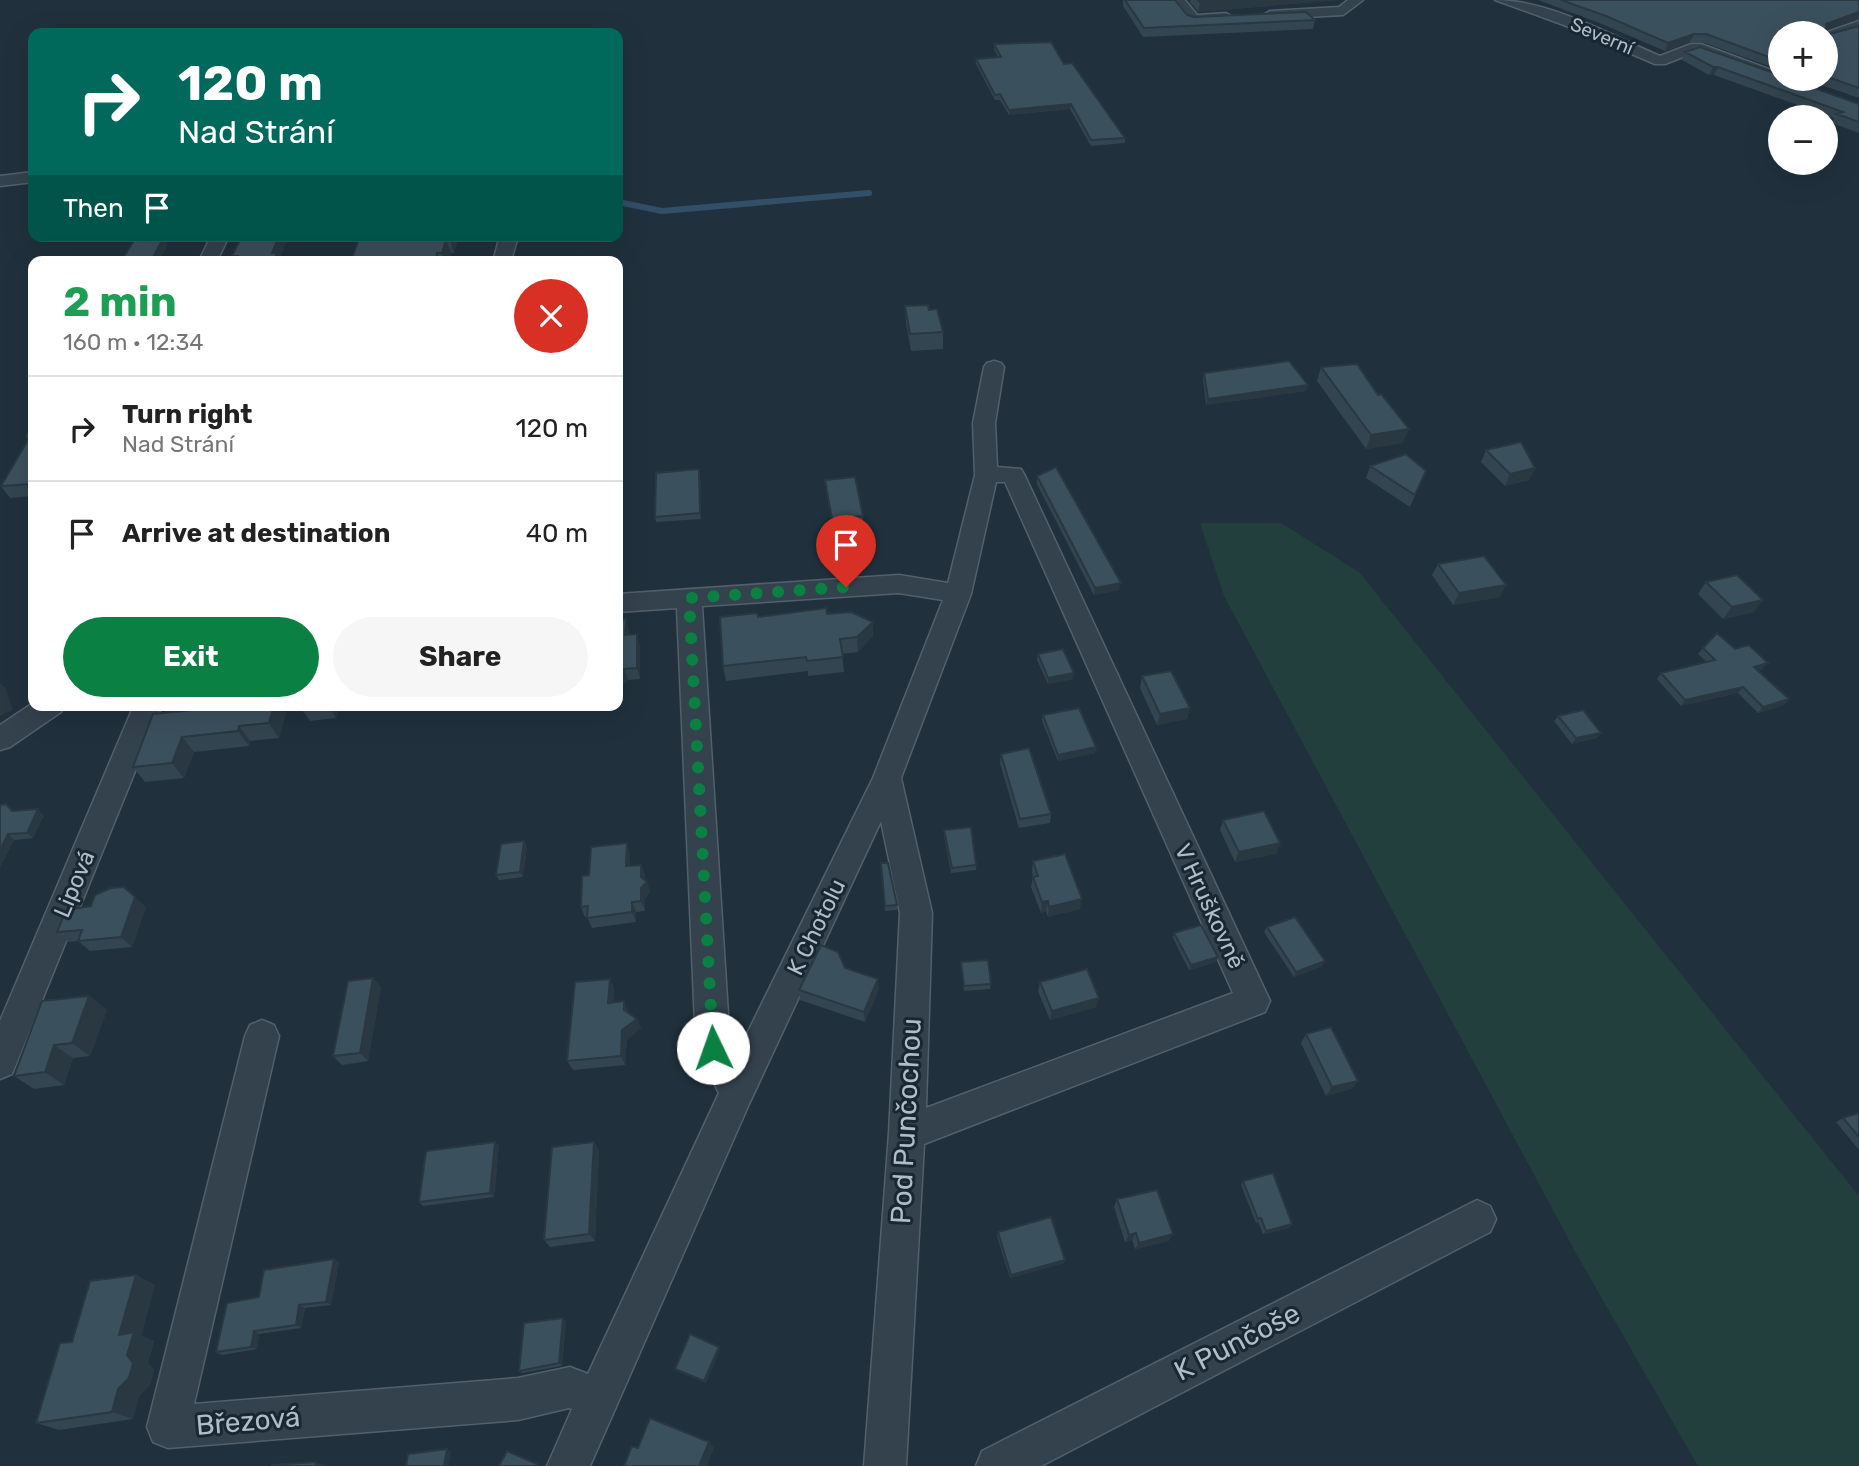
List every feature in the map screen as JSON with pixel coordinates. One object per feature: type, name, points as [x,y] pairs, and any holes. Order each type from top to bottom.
[{"type":"street","points":[[1178,0],[1193,19],[1343,11],[1356,0]]},
{"type":"street","name":"Severní","points":[[1502,0],[1569,22],[1660,61],[1696,47],[1768,73]]},
{"type":"street","points":[[1849,43],[1829,36],[1859,25]]},
{"type":"street","points":[[0,181],[28,178]]},
{"type":"street","name":"K Chotolu","points":[[568,1466],[737,1092],[887,778],[958,594],[1000,474],[984,424],[994,367]]},
{"type":"street","name":"V Hruškovně","points":[[907,1133],[1253,1001],[1000,474]]},
{"type":"street","points":[[623,603],[899,584],[958,594]]},
{"type":"street","points":[[689,598],[713,1048],[737,1092]]},
{"type":"street","points":[[0,739],[42,711]]},
{"type":"street","name":"Lipová","points":[[0,1062],[146,711]]},
{"type":"street","name":"Pod Punčochou","points":[[885,1466],[907,1133],[916,912],[887,778]]},
{"type":"street","name":"Březová","points":[[262,1036],[169,1427],[518,1399],[570,1387],[598,1400]]},
{"type":"street","name":"K Punčoše","points":[[997,1466],[1477,1219]]},
{"type":"green space","points":[[1200,523],[1281,523],[1359,572],[1859,1196],[1859,1466],[1698,1466],[1577,1255],[1224,596]]},
{"type":"building","points":[[1125,0],[1175,0],[1187,15],[1194,17],[1306,12],[1315,20],[1144,28]]},
{"type":"building","points":[[1561,0],[1859,0],[1859,12],[1834,21],[1768,21],[1768,57],[1706,34],[1694,34],[1668,43]]},
{"type":"building","points":[[1859,26],[1859,88],[1838,81],[1838,32]]},
{"type":"building","points":[[1051,42],[1064,64],[1072,63],[1125,138],[1091,140],[1071,104],[1009,110],[1000,94],[995,95],[976,59],[1001,57],[994,44]]},
{"type":"building","points":[[1700,47],[1768,71],[1768,85],[1713,67],[1685,52]]},
{"type":"building","points":[[1785,91],[1823,91],[1859,104],[1859,122],[1838,114],[1843,112],[1838,110],[1838,105],[1824,105]]},
{"type":"building","points":[[133,242],[161,242],[154,256],[124,256]]},
{"type":"building","points":[[239,242],[277,242],[272,253],[277,253],[276,256],[232,256]]},
{"type":"building","points":[[358,242],[445,242],[442,253],[437,253],[437,256],[353,256]]},
{"type":"building","points":[[928,305],[929,310],[937,309],[943,332],[910,334],[905,306]]},
{"type":"building","points":[[1289,361],[1308,385],[1208,399],[1204,373]]},
{"type":"building","points":[[1357,364],[1378,395],[1381,394],[1409,429],[1371,435],[1321,367]]},
{"type":"building","points":[[28,440],[28,484],[1,486]]},
{"type":"building","points":[[1521,442],[1535,468],[1510,474],[1486,450]]},
{"type":"building","points":[[1406,454],[1426,471],[1415,495],[1370,466]]},
{"type":"building","points":[[1056,467],[1121,583],[1095,588],[1037,476]]},
{"type":"building","points":[[699,469],[700,513],[655,517],[656,473]]},
{"type":"building","points":[[855,477],[863,516],[832,519],[825,480]]},
{"type":"building","points":[[1484,556],[1506,585],[1459,593],[1438,564]]},
{"type":"building","points":[[1737,575],[1763,600],[1732,607],[1706,582]]},
{"type":"building","points":[[826,608],[827,614],[851,612],[873,622],[857,637],[840,639],[843,657],[807,661],[806,657],[723,666],[720,617],[757,613],[758,617]]},
{"type":"building","points":[[623,619],[626,619],[625,635],[637,634],[637,668],[623,670]]},
{"type":"building","points":[[1717,633],[1735,649],[1749,645],[1768,663],[1754,667],[1789,699],[1763,707],[1743,687],[1685,700],[1661,673],[1715,660],[1703,648]]},
{"type":"building","points":[[1063,649],[1074,673],[1048,678],[1038,654]]},
{"type":"building","points":[[1171,671],[1190,708],[1160,714],[1142,676]]},
{"type":"building","points":[[1079,708],[1096,747],[1058,755],[1043,715]]},
{"type":"building","points":[[1583,710],[1601,733],[1576,738],[1558,716]]},
{"type":"building","points":[[183,711],[272,711],[269,723],[239,726],[238,731],[182,737],[172,763],[133,767],[153,714]]},
{"type":"building","points":[[1029,748],[1051,814],[1020,819],[1001,754]]},
{"type":"building","points":[[6,804],[12,811],[38,809],[27,833],[8,834],[0,850],[0,805]]},
{"type":"building","points":[[1264,811],[1280,843],[1239,852],[1223,820]]},
{"type":"building","points":[[971,827],[976,865],[952,868],[944,830]]},
{"type":"building","points":[[524,841],[520,872],[496,875],[501,844]]},
{"type":"building","points":[[627,843],[626,866],[641,865],[641,877],[647,882],[641,888],[641,901],[632,902],[632,912],[587,918],[588,906],[581,907],[582,876],[589,875],[591,847]]},
{"type":"building","points":[[1065,854],[1082,899],[1049,907],[1048,901],[1042,902],[1033,877],[1038,876],[1033,861]]},
{"type":"building","points":[[881,863],[888,863],[897,905],[885,906]]},
{"type":"building","points":[[124,887],[135,897],[121,937],[78,941],[82,930],[57,932],[66,910],[91,906],[95,895],[111,888]]},
{"type":"building","points":[[1295,917],[1325,961],[1296,972],[1267,927]]},
{"type":"building","points":[[1201,925],[1218,957],[1191,965],[1174,933]]},
{"type":"building","points":[[821,945],[838,952],[845,968],[878,979],[864,1012],[799,990]]},
{"type":"building","points":[[988,960],[991,984],[964,986],[961,962]]},
{"type":"building","points":[[1087,969],[1099,998],[1052,1011],[1040,982]]},
{"type":"building","points":[[373,978],[360,1053],[333,1056],[348,981]]},
{"type":"building","points":[[610,979],[608,1003],[624,1001],[624,1010],[637,1019],[622,1030],[621,1056],[567,1061],[575,982]]},
{"type":"building","points":[[89,996],[72,1043],[54,1045],[45,1072],[14,1076],[42,1001]]},
{"type":"building","points":[[1331,1027],[1358,1081],[1332,1087],[1306,1034]]},
{"type":"building","points":[[1859,1113],[1859,1137],[1843,1118]]},
{"type":"building","points":[[495,1142],[490,1193],[419,1202],[426,1151]]},
{"type":"building","points":[[594,1142],[589,1234],[544,1240],[552,1147]]},
{"type":"building","points":[[1273,1173],[1292,1224],[1266,1231],[1261,1218],[1258,1219],[1243,1181]]},
{"type":"building","points":[[1157,1190],[1173,1234],[1139,1243],[1136,1233],[1129,1235],[1117,1199]]},
{"type":"building","points":[[1051,1217],[1065,1260],[1011,1275],[998,1232]]},
{"type":"building","points":[[334,1259],[326,1302],[299,1305],[296,1325],[254,1331],[251,1347],[216,1352],[227,1303],[259,1297],[264,1270]]},
{"type":"building","points":[[136,1275],[119,1335],[134,1332],[127,1355],[133,1363],[129,1378],[118,1389],[112,1412],[36,1423],[60,1343],[72,1342],[90,1281]]},
{"type":"building","points":[[563,1318],[559,1363],[519,1371],[524,1323]]},
{"type":"building","points":[[690,1334],[719,1347],[704,1381],[675,1369]]},
{"type":"building","points":[[650,1418],[709,1442],[699,1466],[624,1466],[632,1446],[638,1448]]},
{"type":"building","points":[[447,1449],[444,1466],[406,1466],[408,1454]]},
{"type":"building","points":[[507,1451],[537,1464],[499,1466]]},
{"type":"building","points":[[316,1462],[315,1466],[272,1466],[272,1465]]},
{"type":"waterway","points":[[623,203],[662,211],[869,193]]},
{"type":"route","points":[[713,1048],[689,598],[846,587]]}]
